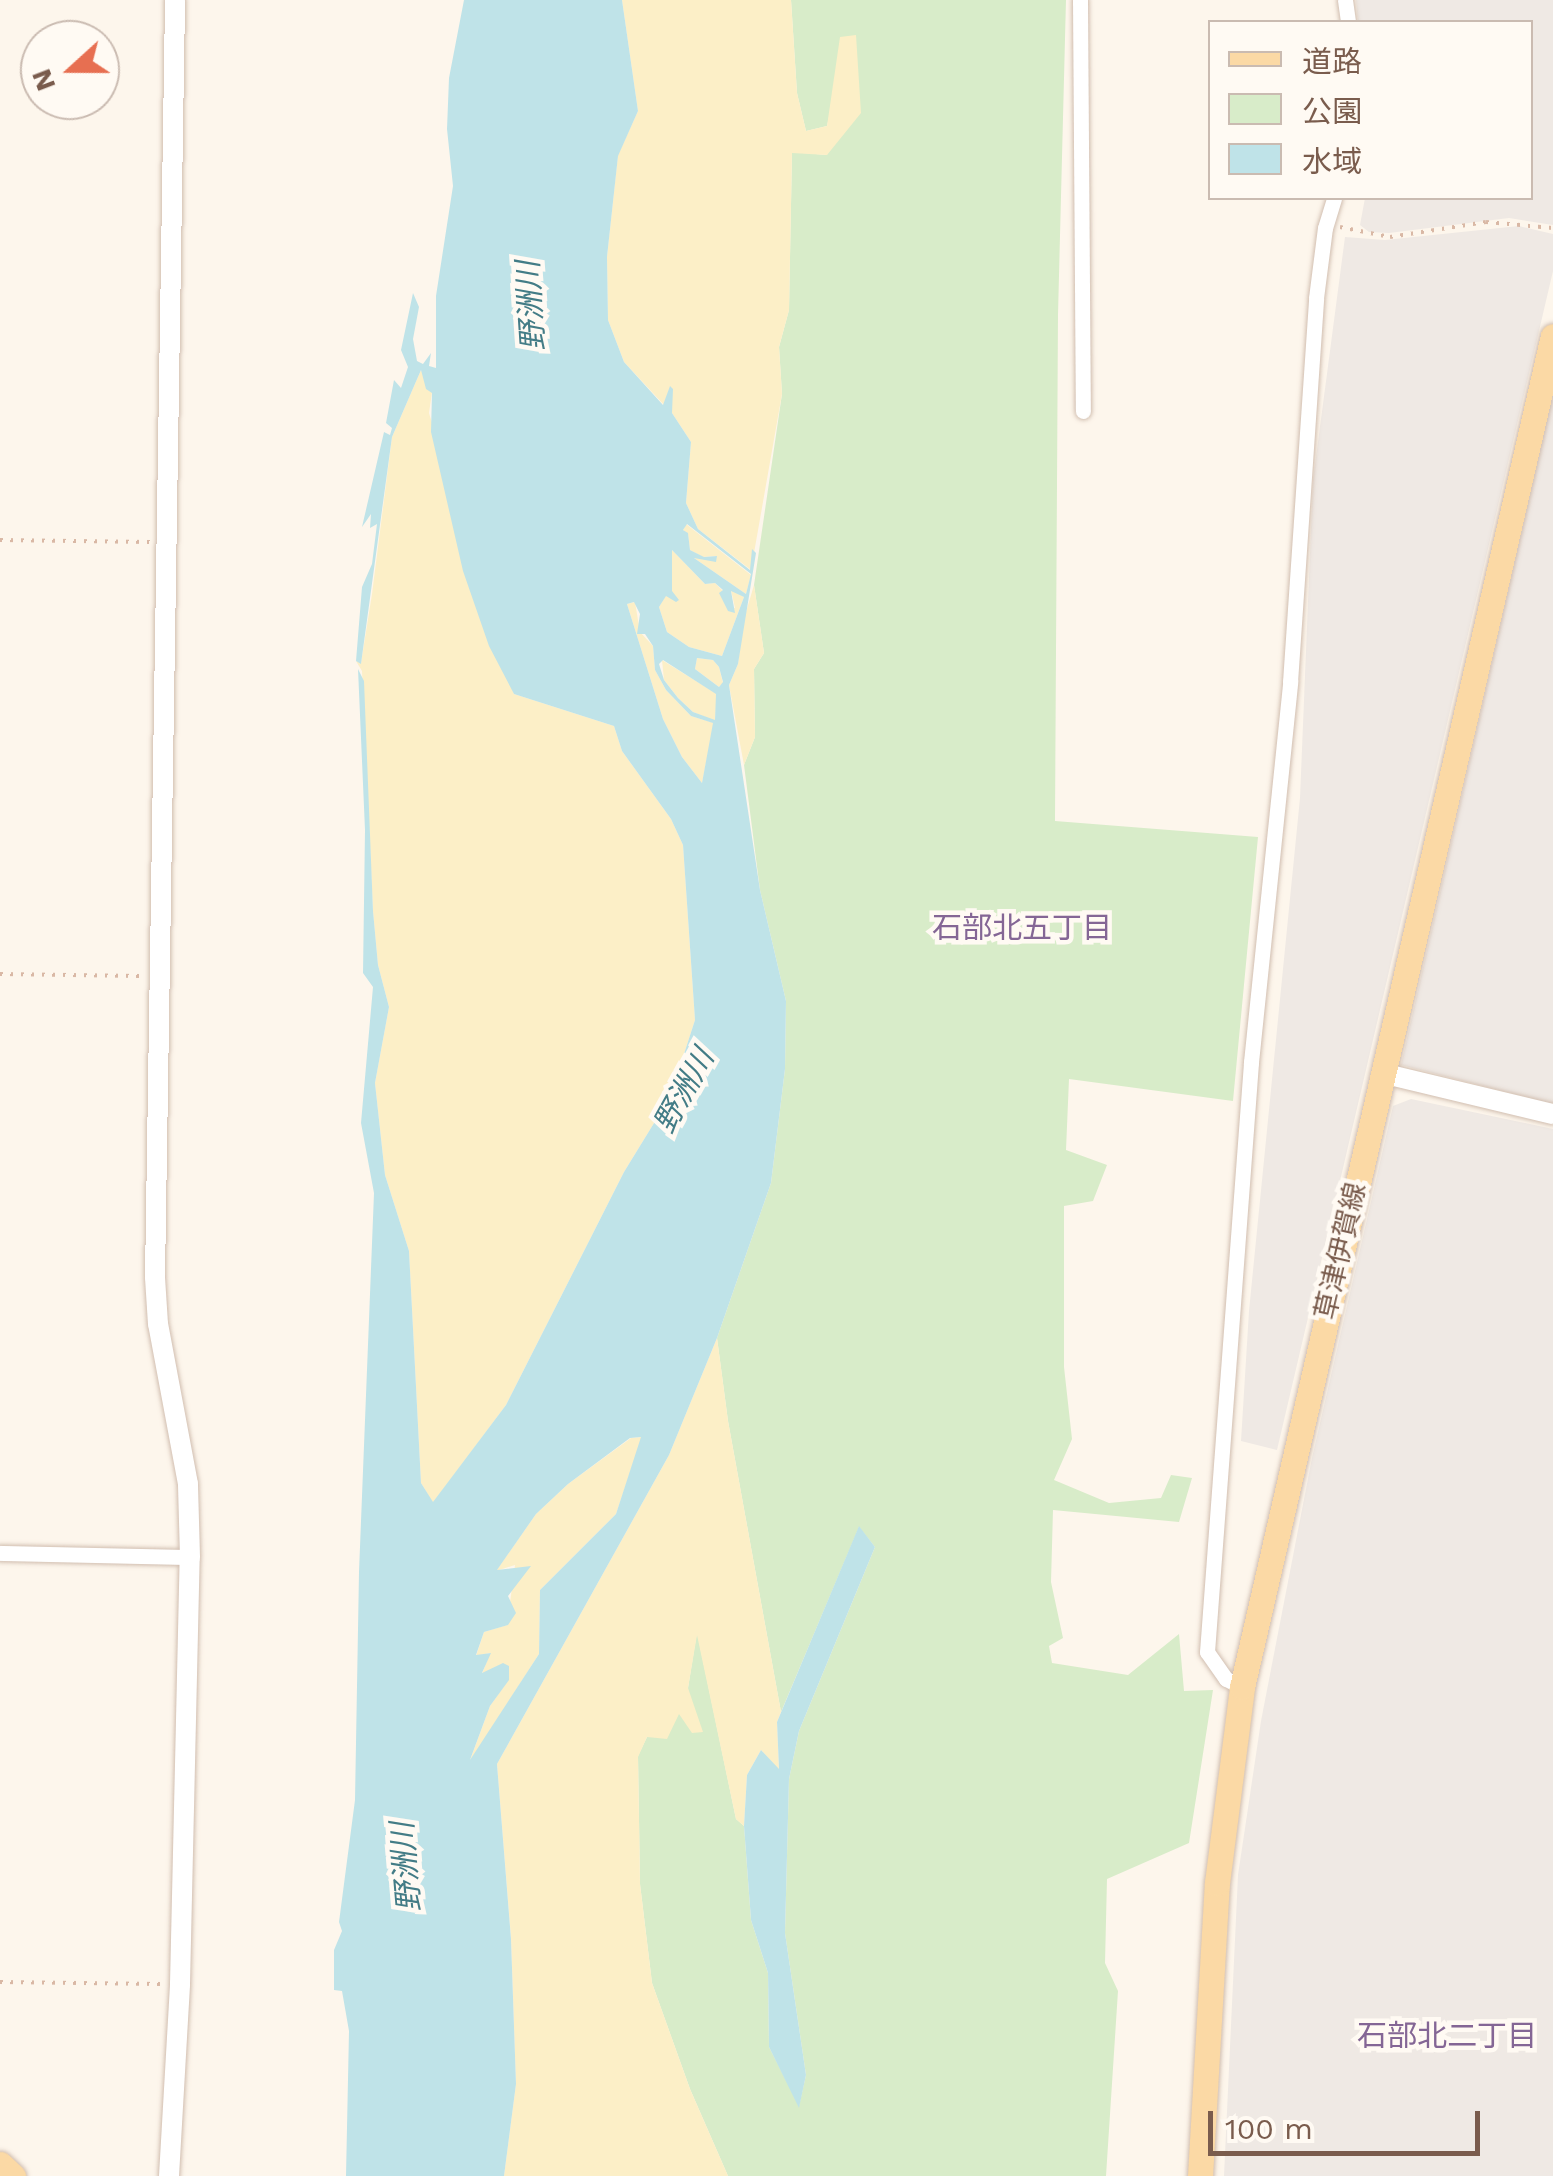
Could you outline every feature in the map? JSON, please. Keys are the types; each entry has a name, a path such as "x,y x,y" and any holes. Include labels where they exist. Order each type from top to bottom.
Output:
{"main road":[{"name":"草津伊賀線","path":"1200,2176 1217,1883 1242,1686 1553,336"},
{"path":"0,2164 13,2176"}],"street":[{"path":"169,2176 180,1984 190,1557 188,1484 158,1324 155,1277 175,0"},
{"path":"1080,0 1084,410"},
{"path":"1242,1686 1226,1679 1207,1652 1251,1062 1287,722 1316,298 1326,222 1333,200"},
{"path":"1382,1073 1553,1114"},
{"path":"0,1553 190,1557"}],"path":[{"path":"1326,222 1390,237 1486,222 1553,228"},
{"path":"0,540 165,542"},
{"path":"0,974 160,976"},
{"path":"0,1982 180,1984"}],"shaded area":[{"path":"1356,0 1553,0 1553,225 1509,218 1389,233 1369,232 1360,225 1365,200 1533,200 1533,20 1358,20"},
{"path":"1519,226 1553,234 1553,271 1277,1450 1241,1441 1249,1311 1300,798 1313,480 1345,237 1385,240"},
{"path":"1553,393 1553,1104 1401,1065"},
{"path":"1411,1099 1553,1129 1553,2176 1224,2176 1238,1875 1261,1721 1312,1458 1393,1106"}],"green space":[{"path":"791,0 1066,0 1058,315 1055,821 1258,837 1233,1101 1069,1079 1066,1150 1107,1165 1093,1201 1064,1206 1064,1367 1072,1439 1054,1480 1109,1503 1161,1498 1171,1475 1192,1478 1179,1522 1053,1510 1051,1582 1063,1638 1049,1646 1052,1663 1128,1675 1179,1634 1184,1691 1213,1690 1189,1843 1107,1879 1105,1963 1118,1991 1106,2176 728,2176 690,2089 652,1983 640,1884 638,1756 647,1737 688,1688 697,1632 736,1819 744,1826 751,1920 768,1973 769,2047 799,2106 806,2075 785,1933 789,1779 799,1731 875,1547 859,1527 781,1712 728,1421 717,1338 771,1183 785,1069 786,1001 760,890 744,765 755,737 754,669 764,653 754,585 782,394 779,347 789,310 792,152 827,155 834,94 827,126 806,131 797,93"}],"sand":[{"path":"622,0 791,0 797,93 806,131 827,126 840,37 856,35 861,113 827,155 792,153 789,310 779,347 782,394 751,570 698,529 686,503 691,442 672,413 670,387 664,405 624,362 608,320 607,257 618,155 638,111"},
{"path":"421,370 432,392 429,413 514,694 614,726 622,751 671,819 683,845 695,1020 670,1097 624,1172 506,1405 433,1503 421,1483 409,1251 385,1175 375,1083 389,1007 378,965 362,671 356,661 361,663 392,437"},
{"path":"686,524 751,575 746,594 694,558 692,554 716,561 716,556 703,557 690,550 688,534 683,530"},
{"path":"672,550 705,584 715,583 723,591 728,607 735,608 731,590 744,597 722,656 689,647 667,632 659,607 666,595 672,598"},
{"path":"754,585 764,653 754,669 755,737 744,765 729,685 738,664 743,622"},
{"path":"635,602 640,632 653,646 655,670 666,690 691,716 714,723 702,783 682,757 663,719 627,604"},
{"path":"697,658 713,660 719,667 723,683 719,687 695,669"},
{"path":"662,660 717,694 715,721 693,712 678,698 664,680"},
{"path":"717,1338 728,1421 781,1712 777,1722 779,1770 761,1750 747,1775 744,1826 736,1819 697,1635 688,1688 703,1732 692,1733 679,1714 667,1739 647,1737 638,1757 640,1884 652,1983 690,2089 728,2176 504,2176 516,2084 511,1938 497,1764 669,1455"},
{"path":"642,1437 616,1514 540,1590 539,1654 469,1763 490,1706 509,1679 509,1667 482,1674 490,1653 476,1656 484,1632 507,1625 515,1565 496,1571 536,1514 568,1484 631,1438"}],"water":[{"name":"野洲川","path":"464,0 622,0 638,111 618,156 607,257 608,320 624,362 663,405 670,386 673,389 672,413 691,442 686,503 698,529 750,570 752,549 756,553 738,664 729,685 760,890 786,1001 785,1069 771,1183 717,1338 669,1455 497,1764 511,1939 516,2084 504,2176 346,2176 349,2031 342,1991 334,1990 334,1950 342,1931 339,1922 355,1800 359,1572 374,1193 361,1123 373,987 363,973 365,830 358,669 364,681 373,911 378,965 389,1007 375,1083 385,1175 409,1251 421,1483 433,1502 506,1405 624,1172 670,1097 695,1020 683,845 671,819 622,751 614,726 514,694 489,646 463,571 431,432 432,393 426,389 421,370 392,437 361,664 356,661 362,587 372,564 377,524 370,528 371,514 362,527 384,432 390,435 392,428 386,423 394,380 401,388 408,367 401,350 413,293 419,307 413,339 417,361 423,364 431,353 429,366 436,368 436,296 453,186 447,129 449,78","holes":["687,524 751,574 746,594 694,558 716,562 717,556 704,557 690,550 688,533 683,530","672,550 705,584 715,583 723,590 719,593 728,611 735,613 731,591 744,597 722,656 689,647 667,632 659,607 666,596 679,600 672,591","634,602 640,614 637,634 645,634 653,646 655,670 666,690 691,716 713,723 702,783 682,757 663,719 627,604","697,658 713,660 719,667 723,682 719,687 695,669","663,660 716,694 715,720 693,712 678,698 664,680 659,664","641,1437 616,1514 540,1590 539,1654 470,1760 490,1706 509,1680 509,1666 503,1663 482,1673 491,1653 476,1655 484,1632 508,1625 516,1613 508,1596 531,1566 497,1570 536,1514 568,1484 630,1438"]},
{"path":"859,1526 875,1547 799,1731 789,1779 785,1933 806,2075 799,2108 769,2047 768,1973 751,1920 744,1826 747,1775 761,1750 779,1769 777,1722"}],"district":[{"name":"石部北五丁目","path":"1022,928"},
{"name":"石部北二丁目","path":"1447,2036"}]}
